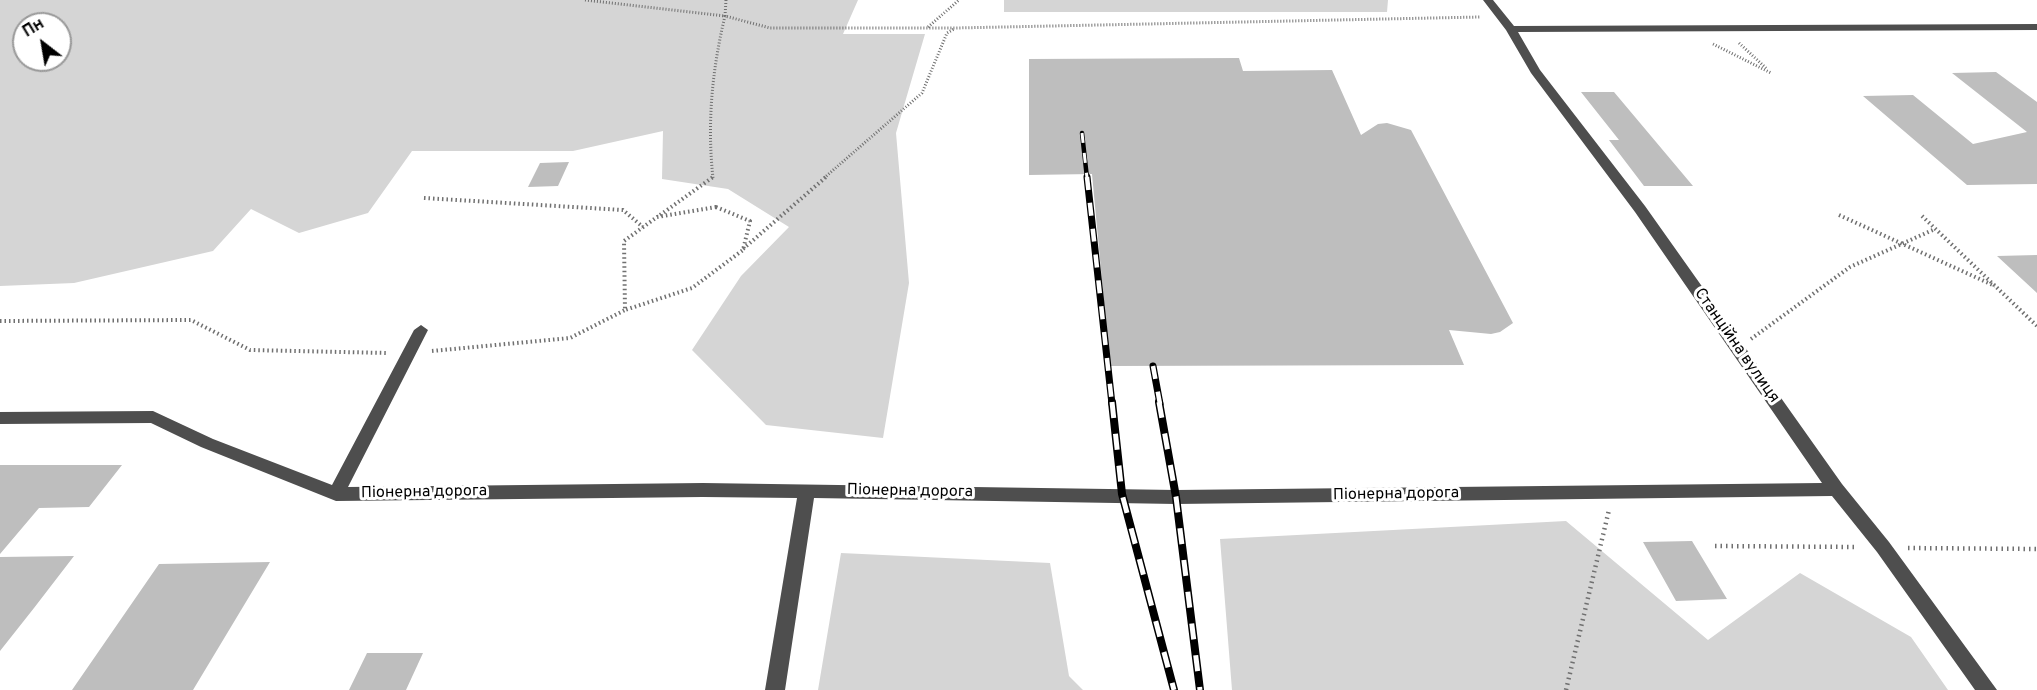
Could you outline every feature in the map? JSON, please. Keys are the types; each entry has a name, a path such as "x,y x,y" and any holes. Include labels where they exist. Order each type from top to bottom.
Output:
{"street":[{"name":"Станційна вулиця","path":"1488,0 1506,23 1535,71 1640,209 1836,489 1883,548 1987,690"},
{"path":"1506,23 1681,28 2037,27"},
{"path":"336,494 421,330"},
{"name":"Піонерна дорога","path":"0,418 153,417 207,443 336,494 807,491 1176,497 1836,489"},
{"path":"776,690 807,491"}],"path":[{"path":"585,0 725,16 770,28 1506,23"},
{"path":"625,310 624,241 713,179 708,145 713,61 725,16 726,0"},
{"path":"927,28 959,0"},
{"path":"1681,28 1772,73 1722,27"},
{"path":"0,321 191,320 250,350 409,353 570,338 625,310 692,288 743,250 922,93 947,33 956,28"},
{"path":"424,198 623,210 643,226"},
{"path":"657,217 716,207 750,220 743,250"},
{"path":"1839,215 1898,244 1995,286"},
{"path":"1922,216 2037,326"},
{"path":"1738,348 1851,267 1935,229"},
{"path":"1566,690 1613,492"}],"shaded area":[{"path":"0,0 858,0 843,34 925,34 896,133 909,283 883,438 766,425 692,350 741,276 789,227 728,189 662,179 663,131 573,151 412,151 368,213 299,233 251,209 213,251 74,283 0,286"},
{"path":"1004,0 1388,0 1387,12 1004,12"},
{"path":"1566,521 1708,640 1800,573 1911,637 1948,690 1232,690 1220,539"},
{"path":"841,553 1050,563 1069,676 1083,690 818,690"}],"building":[{"path":"1239,58 1243,71 1332,70 1361,135 1378,124 1387,123 1411,130 1513,323 1500,332 1491,334 1449,330 1464,365 1110,366 1092,174 1029,175 1029,59"},
{"path":"1996,72 2037,102 2037,184 1967,185 1863,96 1913,95 1973,144 2027,132 1952,73"},
{"path":"1581,92 1614,92 1693,186 1644,186 1609,140 1619,140"},
{"path":"569,162 558,186 528,187 540,163"},
{"path":"2037,255 2037,293 1997,256"},
{"path":"0,465 122,465 89,507 39,508 0,554"},
{"path":"1692,541 1727,599 1676,601 1643,542"},
{"path":"74,556 34,608 0,651 0,557"},
{"path":"270,562 193,690 72,690 159,564"},
{"path":"367,653 423,653 406,690 349,690"}],"railway":[{"path":"1082,133 1087,178"},
{"path":"1087,177 1112,404"},
{"path":"1153,366 1160,404"},
{"path":"1112,402 1122,494 1174,690"},
{"path":"1159,402 1176,497 1200,690"}]}
